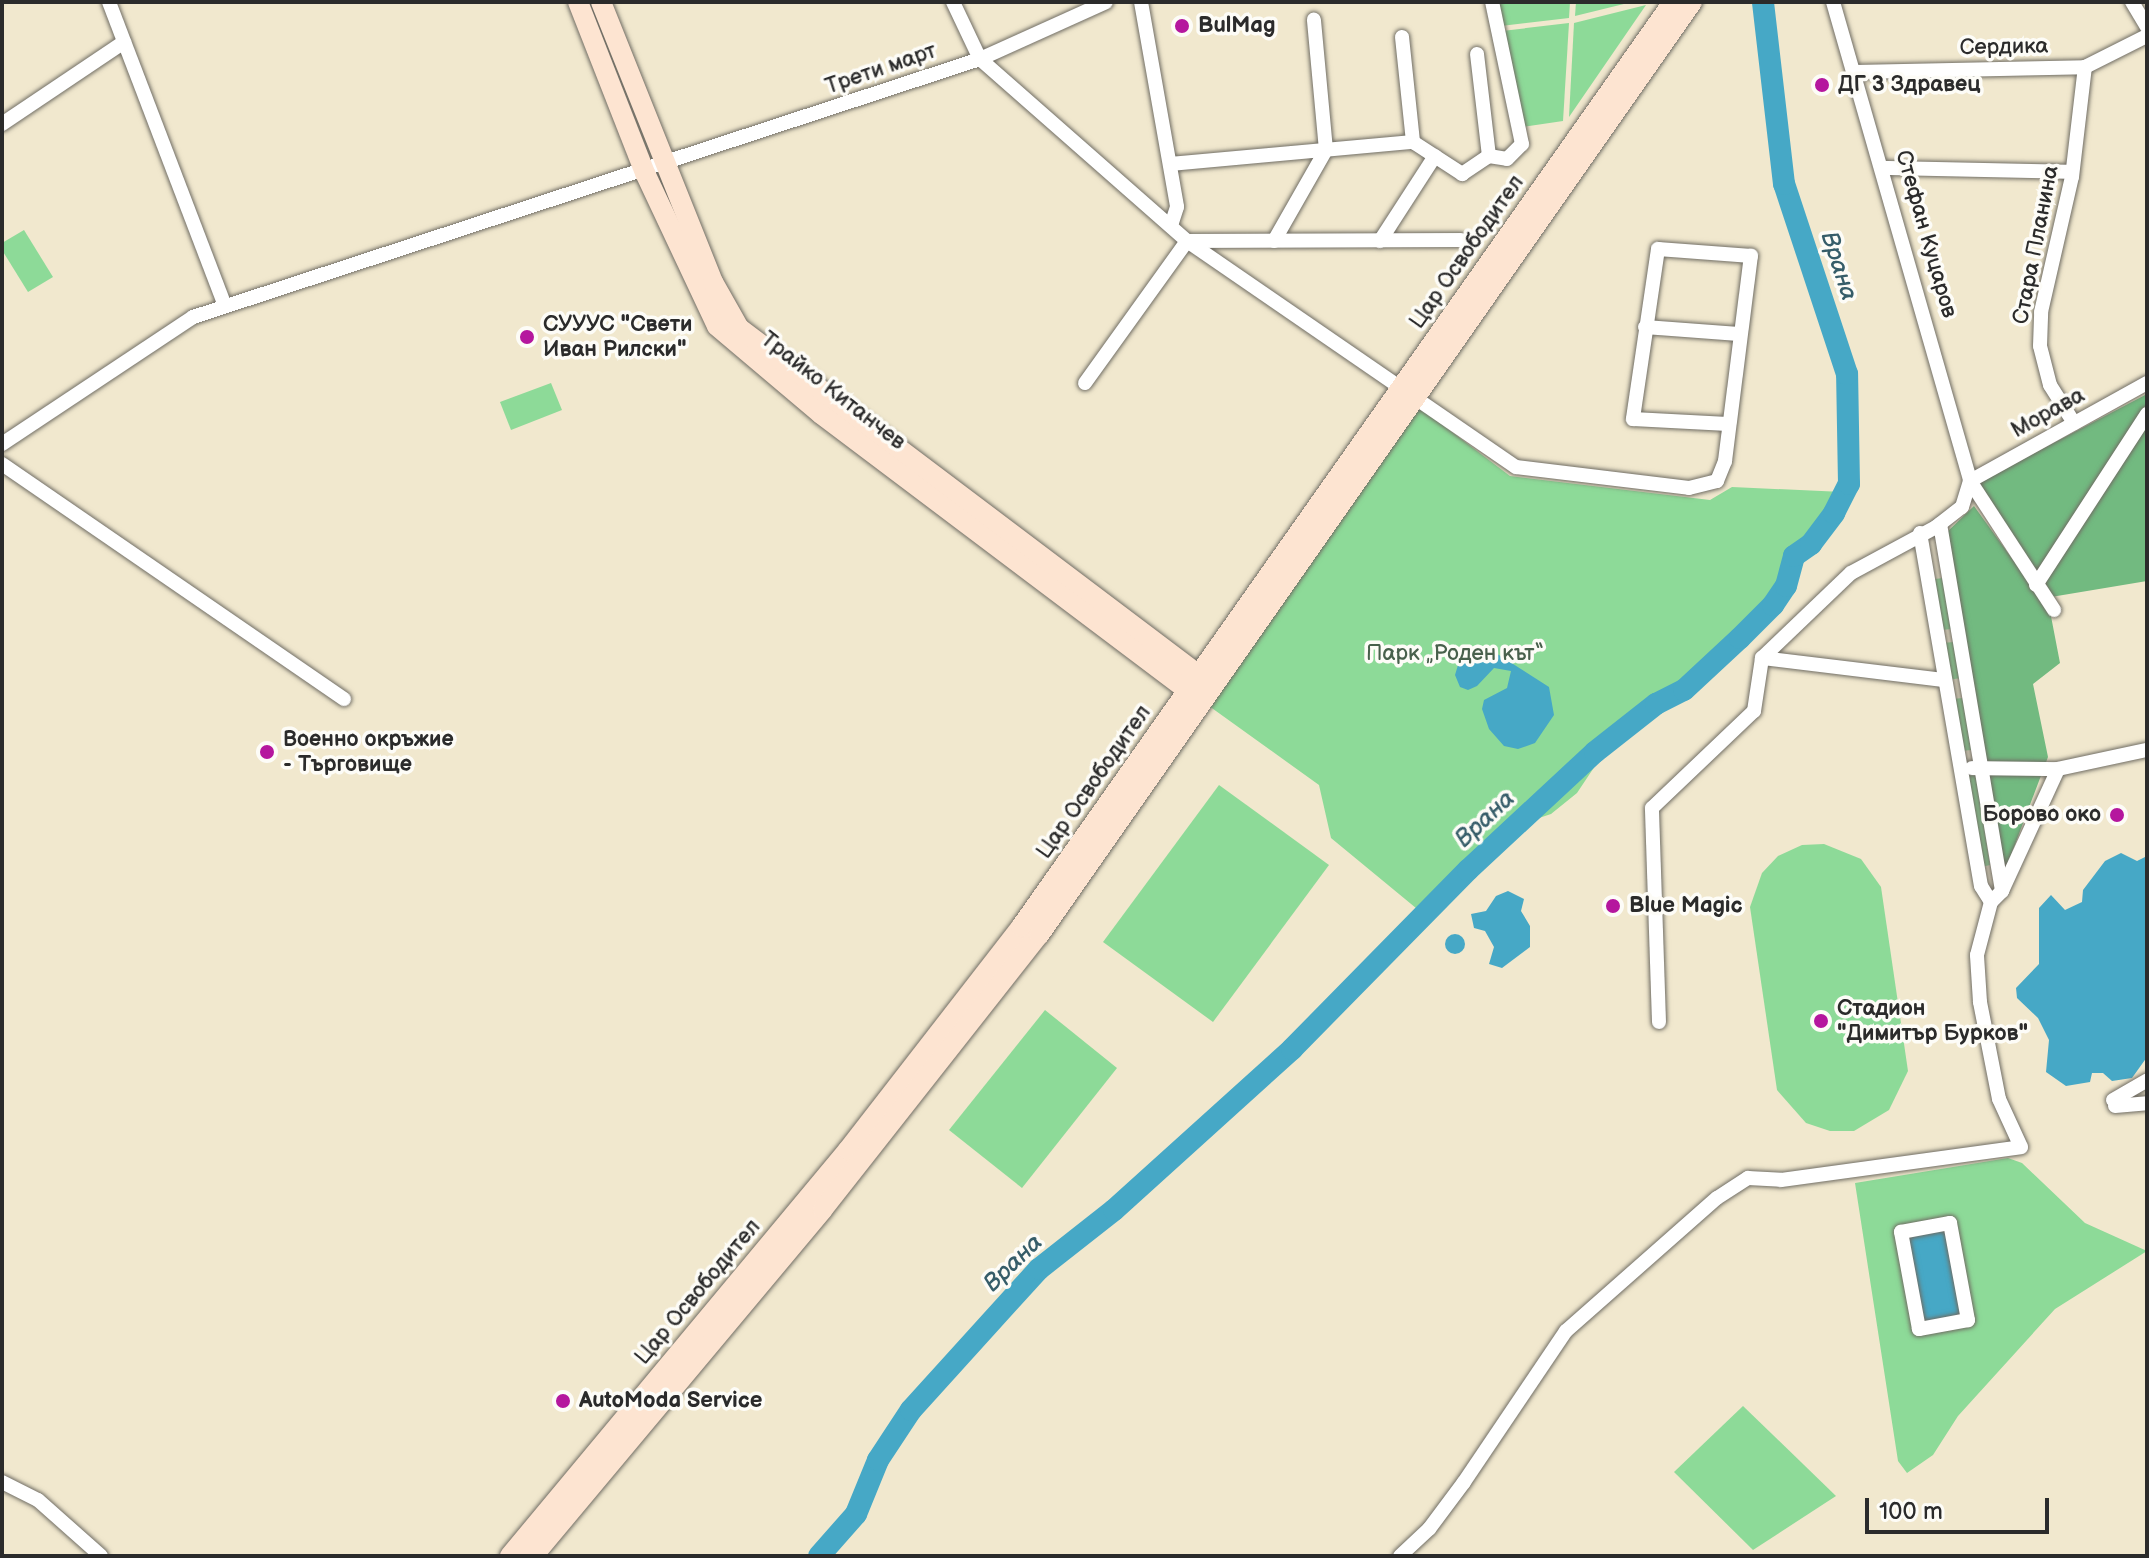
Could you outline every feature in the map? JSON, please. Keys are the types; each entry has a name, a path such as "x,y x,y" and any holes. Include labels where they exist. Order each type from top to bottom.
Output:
{"street":[{"path":"109,2 225,306"},
{"name":"Трайко Китанчев","path":"578,2 645,173 717,326 741,350 1202,689"},
{"name":"Трайко Китанчев","path":"601,2 720,301 752,341 1202,689"},
{"path":"953,2 980,59 1187,241 1516,467 1689,488 1717,481 1724,473 1751,256 1658,249 1645,327 1633,419 1728,424"},
{"name":"Трети март","path":"2,444 171,329 225,306 645,173 980,59 1106,2"},
{"path":"1141,2 1177,207 1171,226"},
{"path":"1170,164 1413,142 1462,174 1489,156 1507,159 1522,144 1492,2"},
{"name":"Цар Освободител","path":"510,1556 848,1150 1202,689 1673,2"},
{"name":"Цар Освободител","path":"1406,394 1692,2"},
{"name":"Стефан Куцаров","path":"1833,2 1884,168 1970,481 2054,610"},
{"path":"2132,2 2146,23"},
{"path":"1274,241 1326,150 1314,20"},
{"name":"Сердика","path":"1855,72 2085,67 2147,36"},
{"path":"1402,37 1413,142"},
{"path":"2,124 124,42"},
{"path":"1477,54 1489,156"},
{"name":"Стара Планина","path":"2074,423 2050,385 2040,346 2041,312 2072,172 2085,67"},
{"path":"1380,241 1435,156"},
{"path":"1884,168 2072,172"},
{"path":"1187,241 1461,240"},
{"path":"1085,383 1187,241"},
{"path":"1645,327 1739,334"},
{"name":"Морава","path":"1970,481 2147,383"},
{"path":"2036,585 2147,414"},
{"path":"2,464 344,699"},
{"path":"1659,1022 1652,808 1754,711 1762,658 1851,573 1940,524 1962,507 1970,481"},
{"path":"1940,524 2000,886"},
{"path":"1920,533 1981,886 1991,902"},
{"path":"1925,561 1945,555"},
{"path":"1938,639 1958,636"},
{"path":"1762,658 1966,687"},
{"name":"Цар Освободител","path":"533,1556 823,1209 971,1022 1119,826 1202,689"},
{"path":"1959,770 1979,767 2058,769 2147,750"},
{"path":"1400,1556 1429,1529 1464,1482 1566,1331 1717,1198 1748,1178 1781,1180 2021,1147 1999,1099 1980,1002 1977,955 1991,902 2058,769"},
{"path":"1981,886 2000,886"},
{"path":"2147,1080 2114,1103 2147,1103"},
{"path":"1950,1223 1968,1320 1919,1329 1901,1232 1950,1223"},
{"path":"2,1482 50,1509 101,1556"}],"green space":[{"path":"1497,2 1570,2 1569,18 1501,26"},
{"path":"1576,2 1632,2 1575,16"},
{"path":"1646,5 1569,117 1574,23"},
{"path":"1569,23 1563,121 1523,127 1502,31"},
{"path":"24,230 53,277 28,292 2,250 2,243"},
{"path":"551,383 562,410 511,430 500,402"},
{"path":"2147,394 2147,403 2037,574 1979,482"},
{"name":"Парк „Роден кът“","path":"1415,404 1510,476 1710,500 1732,487 1843,492 1765,609 1732,647 1680,687 1629,715 1577,793 1551,814 1524,823 1422,913 1331,838 1319,785 1209,706"},
{"path":"2147,420 2147,581 2051,597 2043,583"},
{"path":"1974,506 2050,611 2060,663 2033,684 2048,757 2008,863 2001,866 1945,534"},
{"path":"1943,578 1952,629 1941,630 1935,579"},
{"path":"1954,642 1961,678 1948,680 1942,643"},
{"path":"1963,698 1971,750 1961,751 1952,699"},
{"path":"1976,773 1990,865 1981,867 1965,774"},
{"path":"1219,785 1329,865 1213,1022 1103,942"},
{"path":"1824,844 1861,859 1881,887 1908,1071 1889,1110 1854,1131 1830,1131 1806,1123 1777,1090 1750,907 1762,873 1778,856 1802,845"},
{"path":"1045,1010 1117,1068 1022,1188 949,1130"},
{"path":"2008,1158 2022,1163 2085,1223 2147,1251 2055,1309 1958,1416 1933,1455 1907,1473 1898,1461 1855,1183"},
{"path":"1743,1406 1836,1496 1753,1550 1674,1472"}],"water":[{"path":"1474,646 1488,648 1549,687 1554,715 1535,743 1518,749 1504,746 1489,729 1482,709 1484,700 1507,688 1511,671 1494,668 1477,686 1468,690 1460,687 1455,675 1461,655"},
{"path":"2121,853 2137,861 2147,856 2147,1057 2132,1078 2112,1081 2103,1073 2092,1073 2090,1082 2066,1086 2046,1072 2049,1040 2038,1018 2017,998 2016,988 2039,964 2039,908 2051,895 2065,910 2082,902 2083,890 2105,861"},
{"path":"1508,891 1524,899 1521,911 1530,926 1530,947 1502,968 1489,964 1494,947 1485,931 1474,928 1471,914 1486,911 1496,896"},
{"path":"1455,934 1462,937 1465,944 1462,951 1455,954 1448,951 1445,944 1448,937"},
{"path":"1948,1226 1965,1318 1921,1326 1904,1234"}],"waterway":[{"name":"Врана","path":"819,1556 856,1514 878,1460 911,1410 1039,1269 1114,1210 1292,1049 1468,870 1595,752 1656,704 1684,690 1740,638 1773,605 1786,586 1794,556 1811,544 1834,513 1849,484 1847,374 1784,184 1763,2"}],"place":[{"name":"BulMag","path":"1182,26"},
{"name":"ДГ 3 Здравец","path":"1822,85"},
{"name":"СУУУС \"Свети Иван Рилски\"","path":"527,337"},
{"name":"Военно окръжие - Търговище","path":"267,752"},
{"name":"Борово око","path":"2117,815"},
{"name":"Blue Magic","path":"1613,906"},
{"name":"Стадион \"Димитър Бурков\"","path":"1821,1021"},
{"name":"AutoModa Service","path":"563,1401"}]}
